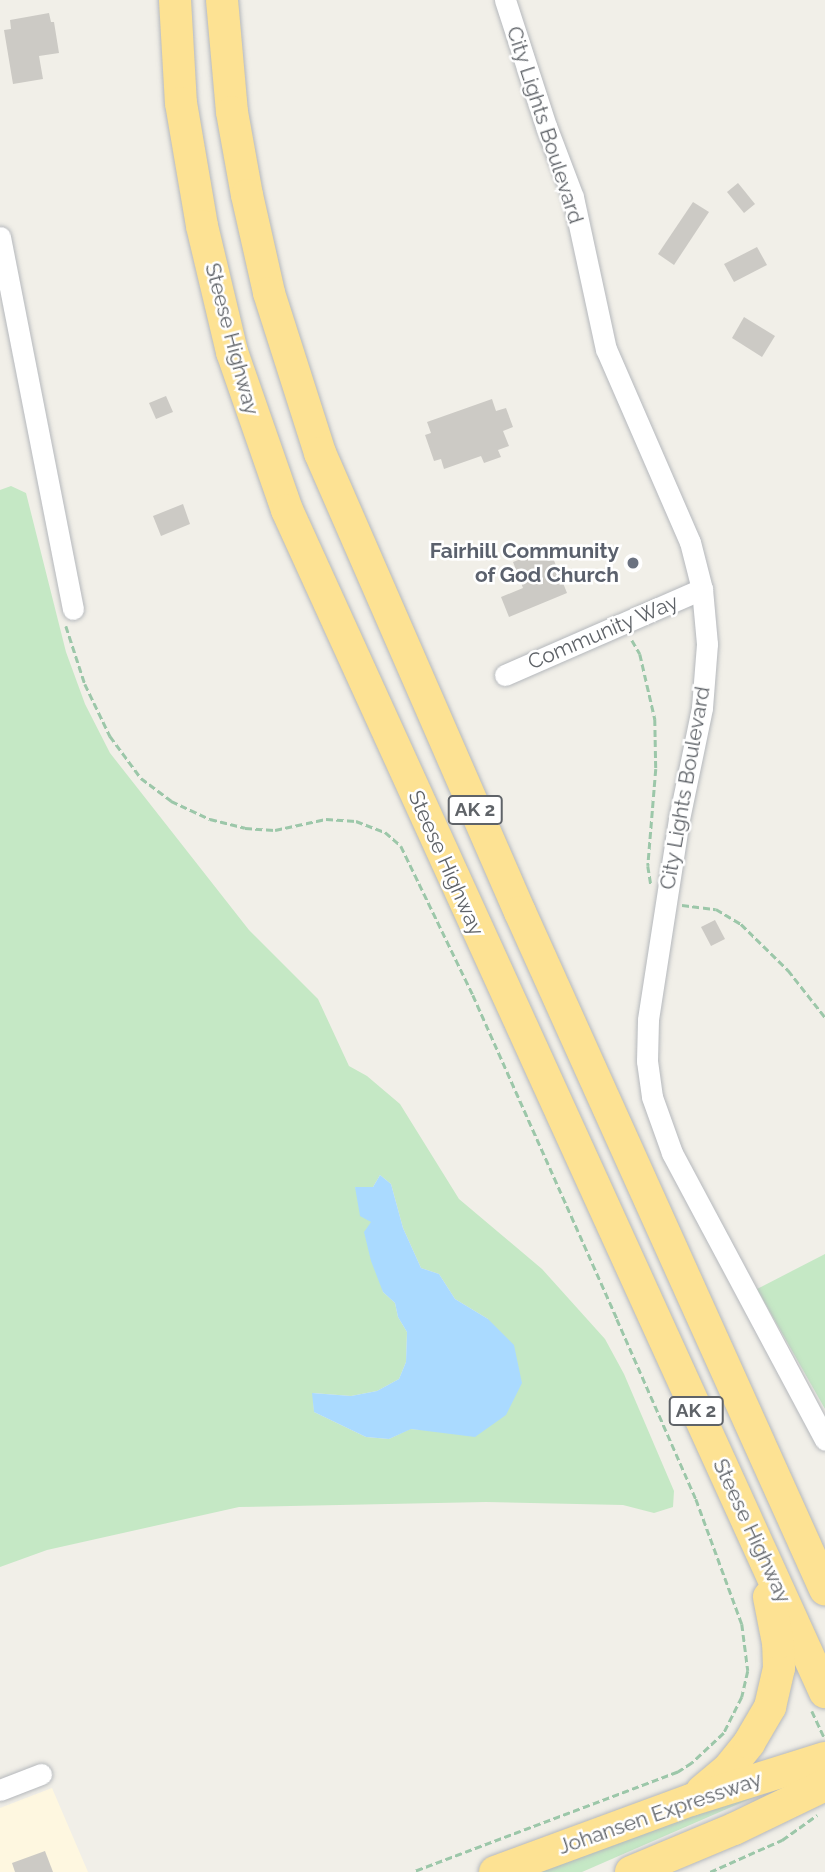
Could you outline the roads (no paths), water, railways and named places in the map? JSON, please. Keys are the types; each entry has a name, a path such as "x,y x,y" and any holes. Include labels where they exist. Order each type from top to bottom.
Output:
{"highway":[{"name":"Steese Highway","path":"175,0 181,103 202,226 232,352 288,510 441,852 825,1692"},
{"name":"Steese Highway","path":"222,0 232,112 268,293 320,453 554,988 825,1589"},
{"path":"691,1800 729,1768 750,1743 770,1707 779,1668 778,1643 758,1544"},
{"name":"Johansen Expressway","path":"495,1872 691,1800 825,1758"},
{"name":"Johansen Expressway","path":"631,1872 734,1829 824,1798"}],"street":[{"name":"City Lights Boulevard","path":"505,0 545,126 573,197 606,349 680,518 702,589 707,644 702,708 679,819 648,1020 650,1085 658,1122 825,1440"},
{"path":"0,237 69,616"},
{"name":"Community Way","path":"505,675 702,589"},
{"path":"0,1790 41,1773"}],"water":[{"path":"380,1175 391,1184 403,1228 421,1268 439,1274 455,1299 488,1319 514,1345 522,1383 506,1415 475,1437 411,1429 389,1439 366,1437 314,1412 312,1393 351,1396 377,1391 399,1379 406,1362 407,1332 398,1317 395,1303 383,1292 371,1261 364,1232 371,1222 360,1216 355,1187 373,1187"}],"place":[{"name":"Fairhill Community of God Church","path":"633,563"}]}
